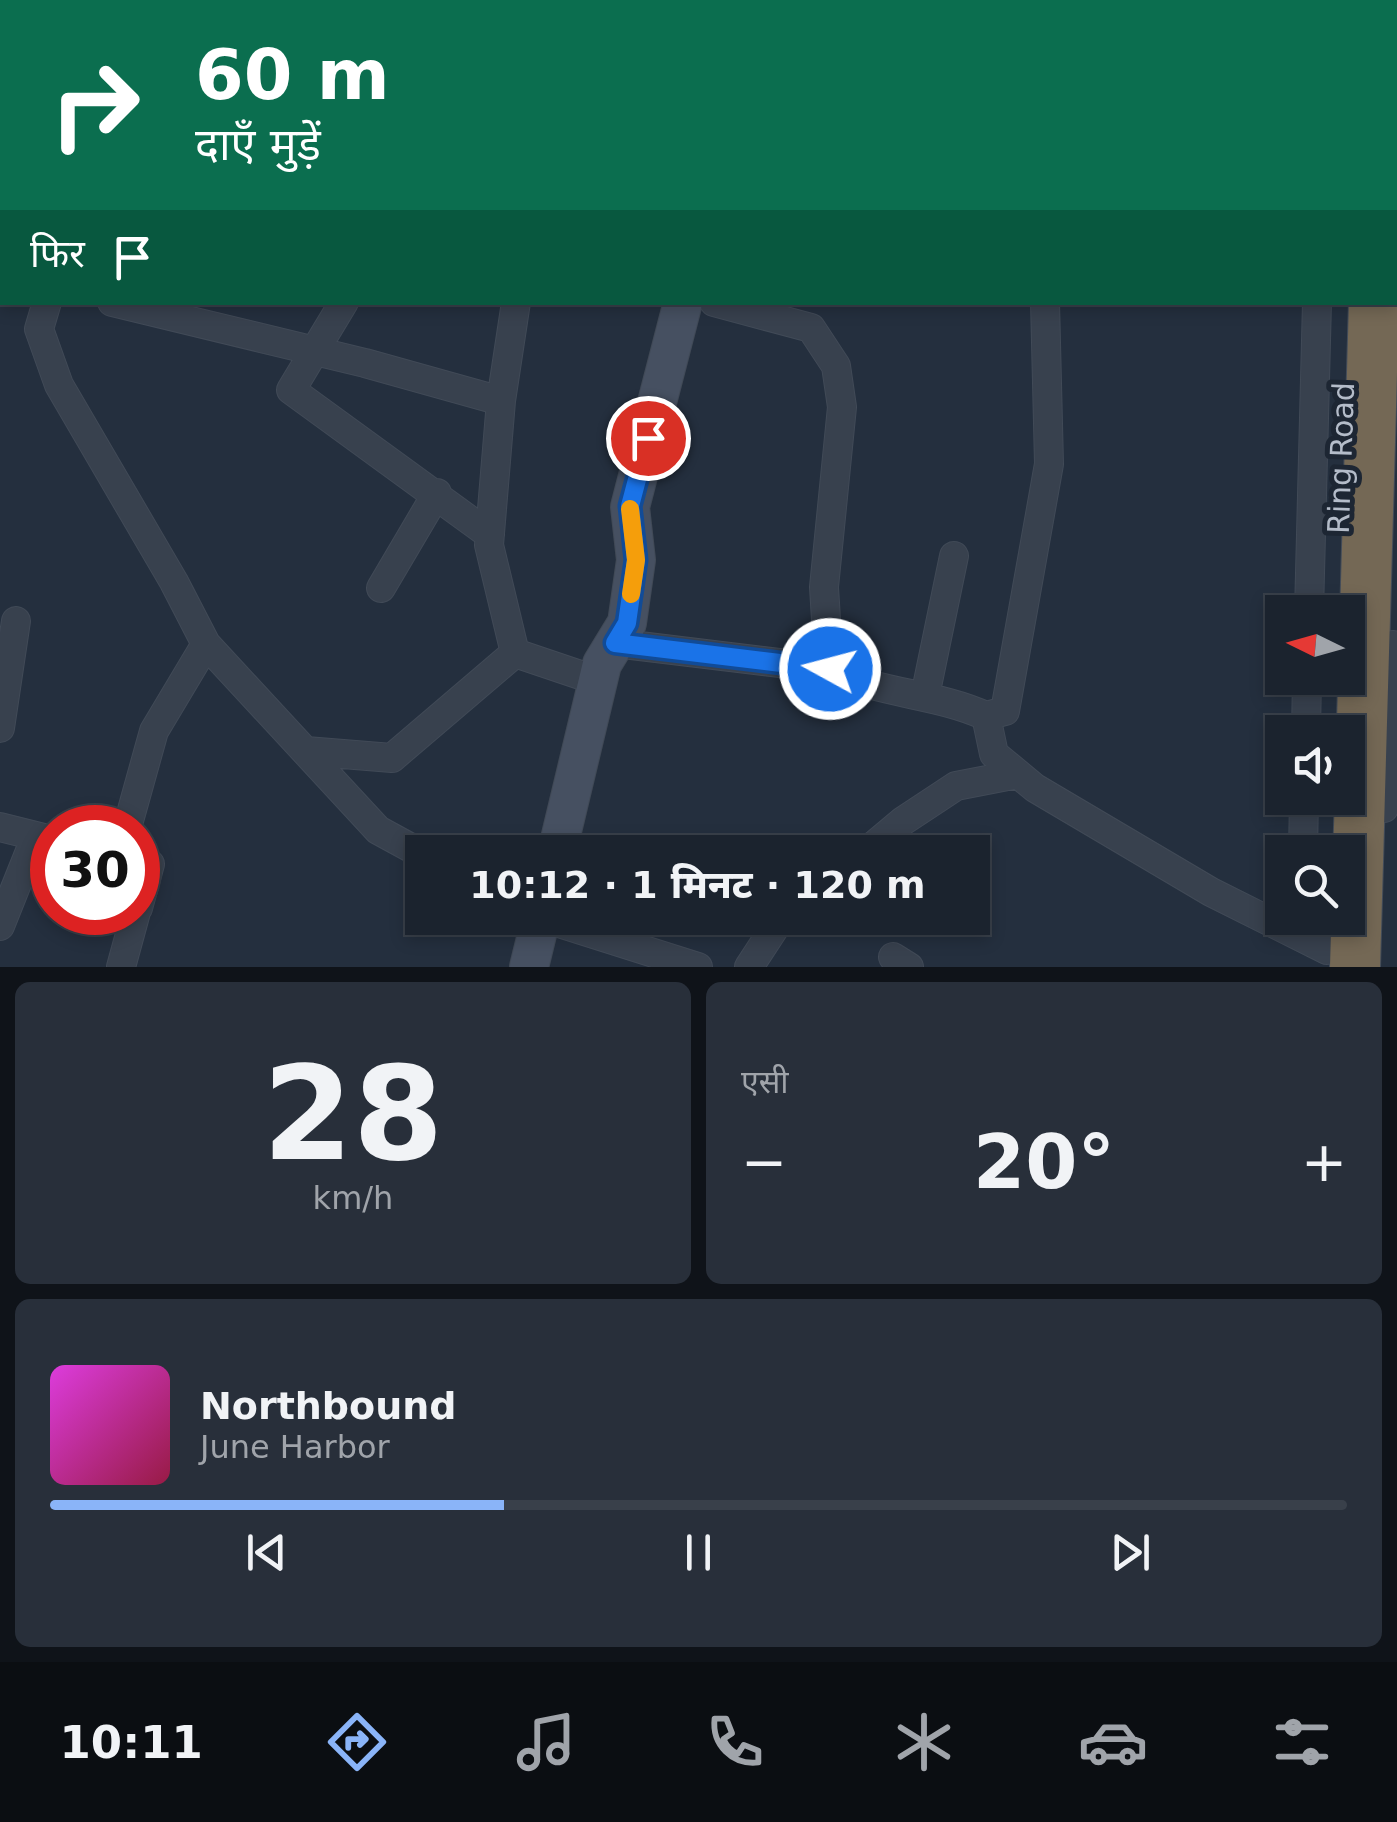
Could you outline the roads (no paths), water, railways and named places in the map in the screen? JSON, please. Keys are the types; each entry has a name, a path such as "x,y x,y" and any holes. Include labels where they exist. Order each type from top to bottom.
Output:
{"highway":[{"name":"Ring Road","path":"1346,305 1372,634"},
{"path":"1320,946 1370,690 1374,305"},
{"path":"1349,715 1370,690"}],"street":[{"path":"47,305 39,329 59,385 206,644 378,830 405,845"},
{"path":"124,305 501,402"},
{"path":"342,305 291,390 490,535"},
{"path":"515,653 490,535 501,402 516,305"},
{"path":"561,835 598,681 627,623 636,560 630,506 682,305"},
{"path":"725,305 812,328 836,366 842,407 824,587 830,669"},
{"path":"615,643 830,669 847,678 926,696 986,716 1005,710 1049,464 1046,305"},
{"path":"1309,595 1317,305"},
{"path":"381,588 437,494"},
{"path":"926,696 954,556"},
{"path":"0,728 16,620"},
{"path":"133,805 154,731 206,644"},
{"path":"306,751 392,758 515,653"},
{"path":"515,653 598,681"},
{"path":"1370,690 1376,967"},
{"path":"986,716 994,754 1018,774 1211,892 1320,946"},
{"path":"886,835 956,786 1018,774"},
{"path":"0,827 30,834"},
{"path":"0,926 30,866"},
{"path":"121,967 130,935"},
{"path":"529,967 537,935"},
{"path":"596,935 698,967"},
{"path":"749,967 769,935"}]}
